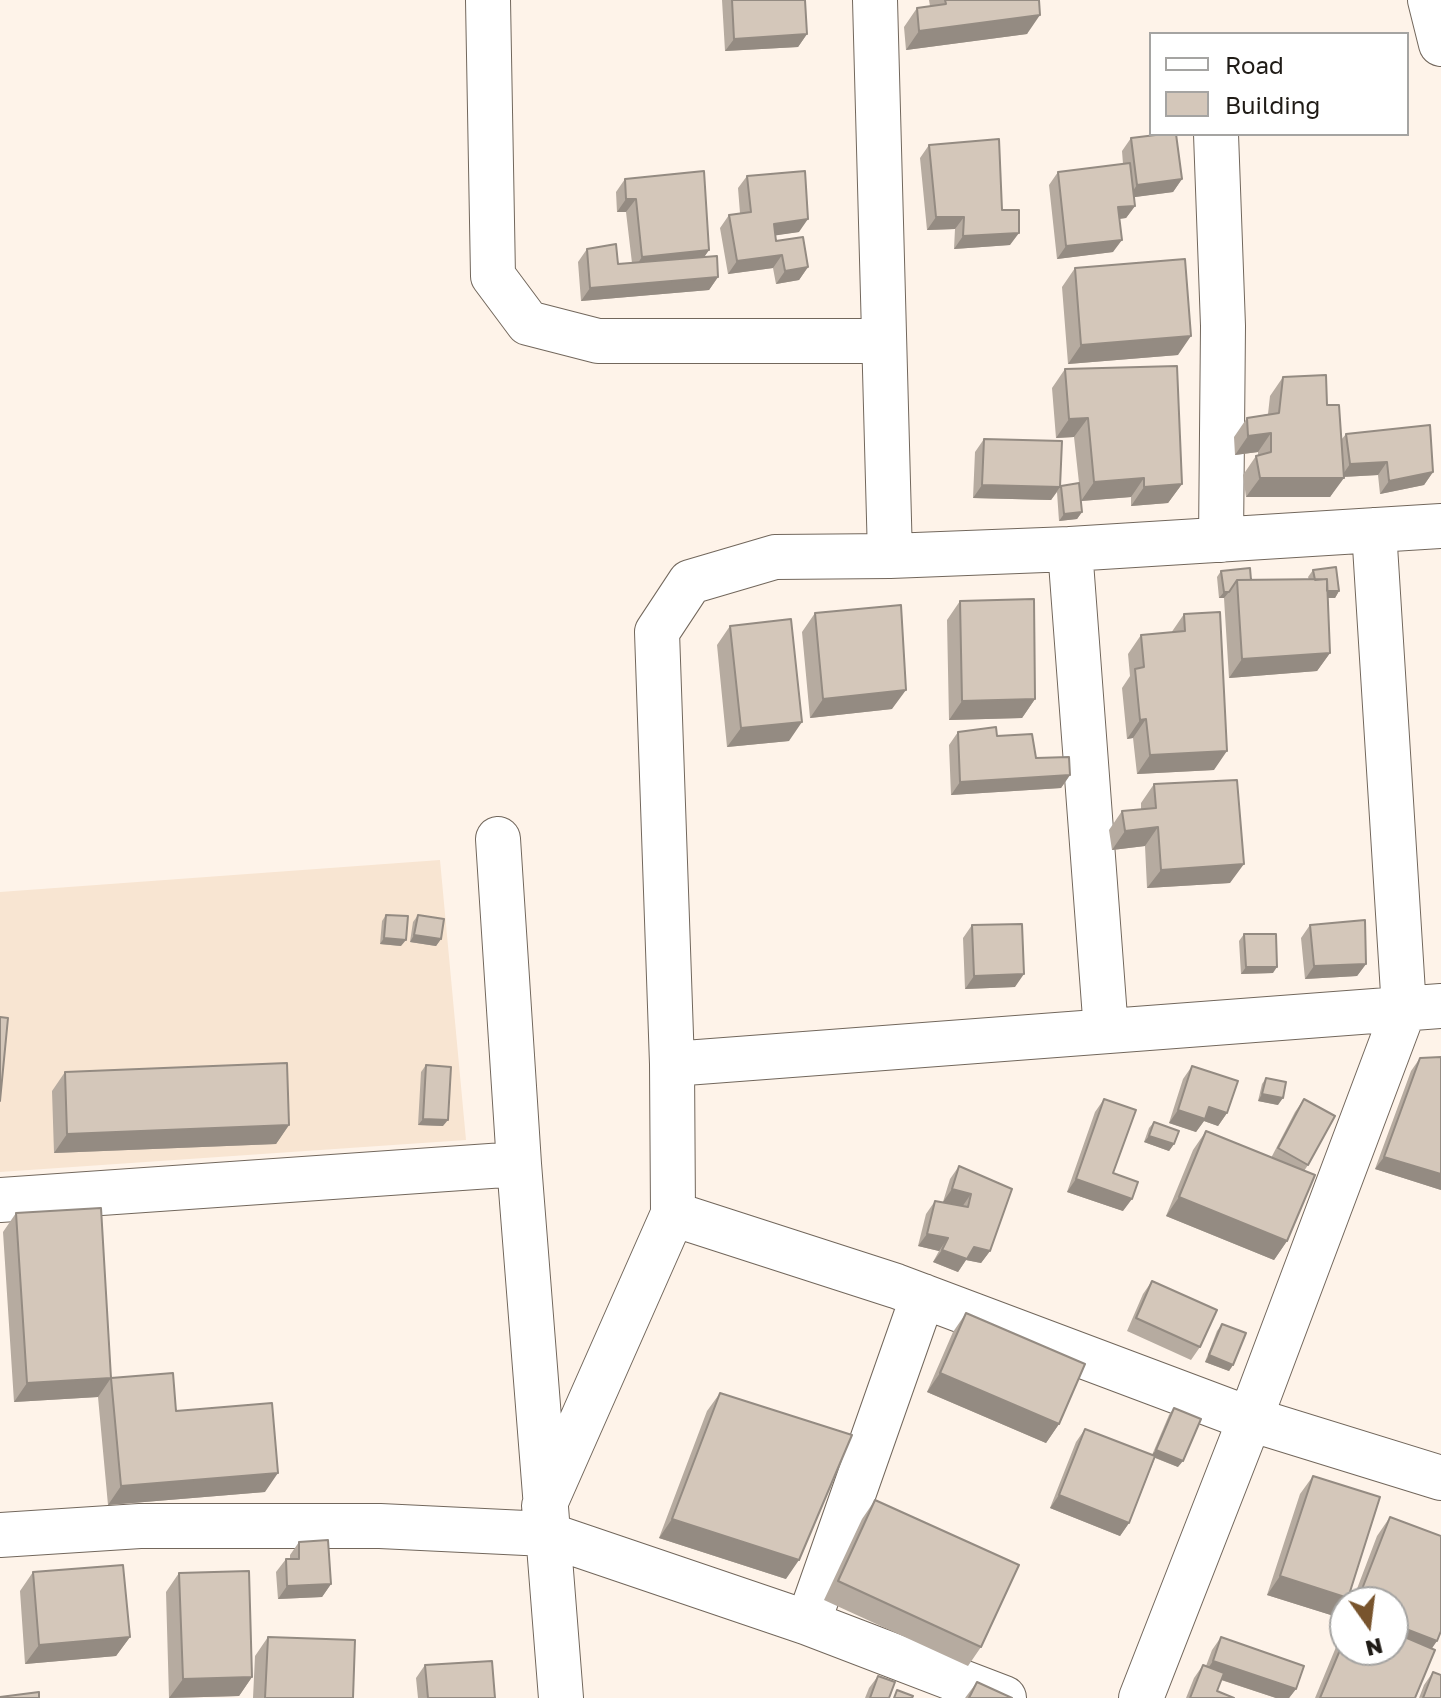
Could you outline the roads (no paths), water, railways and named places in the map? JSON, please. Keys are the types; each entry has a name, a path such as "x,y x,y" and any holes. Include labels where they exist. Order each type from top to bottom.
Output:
{"street":[{"path":"488,0 493,276 528,323 598,341 884,341"},
{"path":"875,0 890,556"},
{"path":"1430,0 1441,44"},
{"path":"1216,136 1223,326 1221,540"},
{"path":"545,1520 673,1214 672,1064 657,632 690,582 775,557 1070,549 1441,526"},
{"path":"1141,1698 1250,1419 1422,1007 1374,530"},
{"path":"1070,549 1106,1031"},
{"path":"498,839 545,1520 561,1698"},
{"path":"672,1064 1422,1007"},
{"path":"0,1200 519,1164"},
{"path":"673,1214 923,1296 1250,1419 1441,1478"},
{"path":"808,1623 923,1296"},
{"path":"0,1535 140,1526 380,1526 545,1520 1004,1698"}]}
